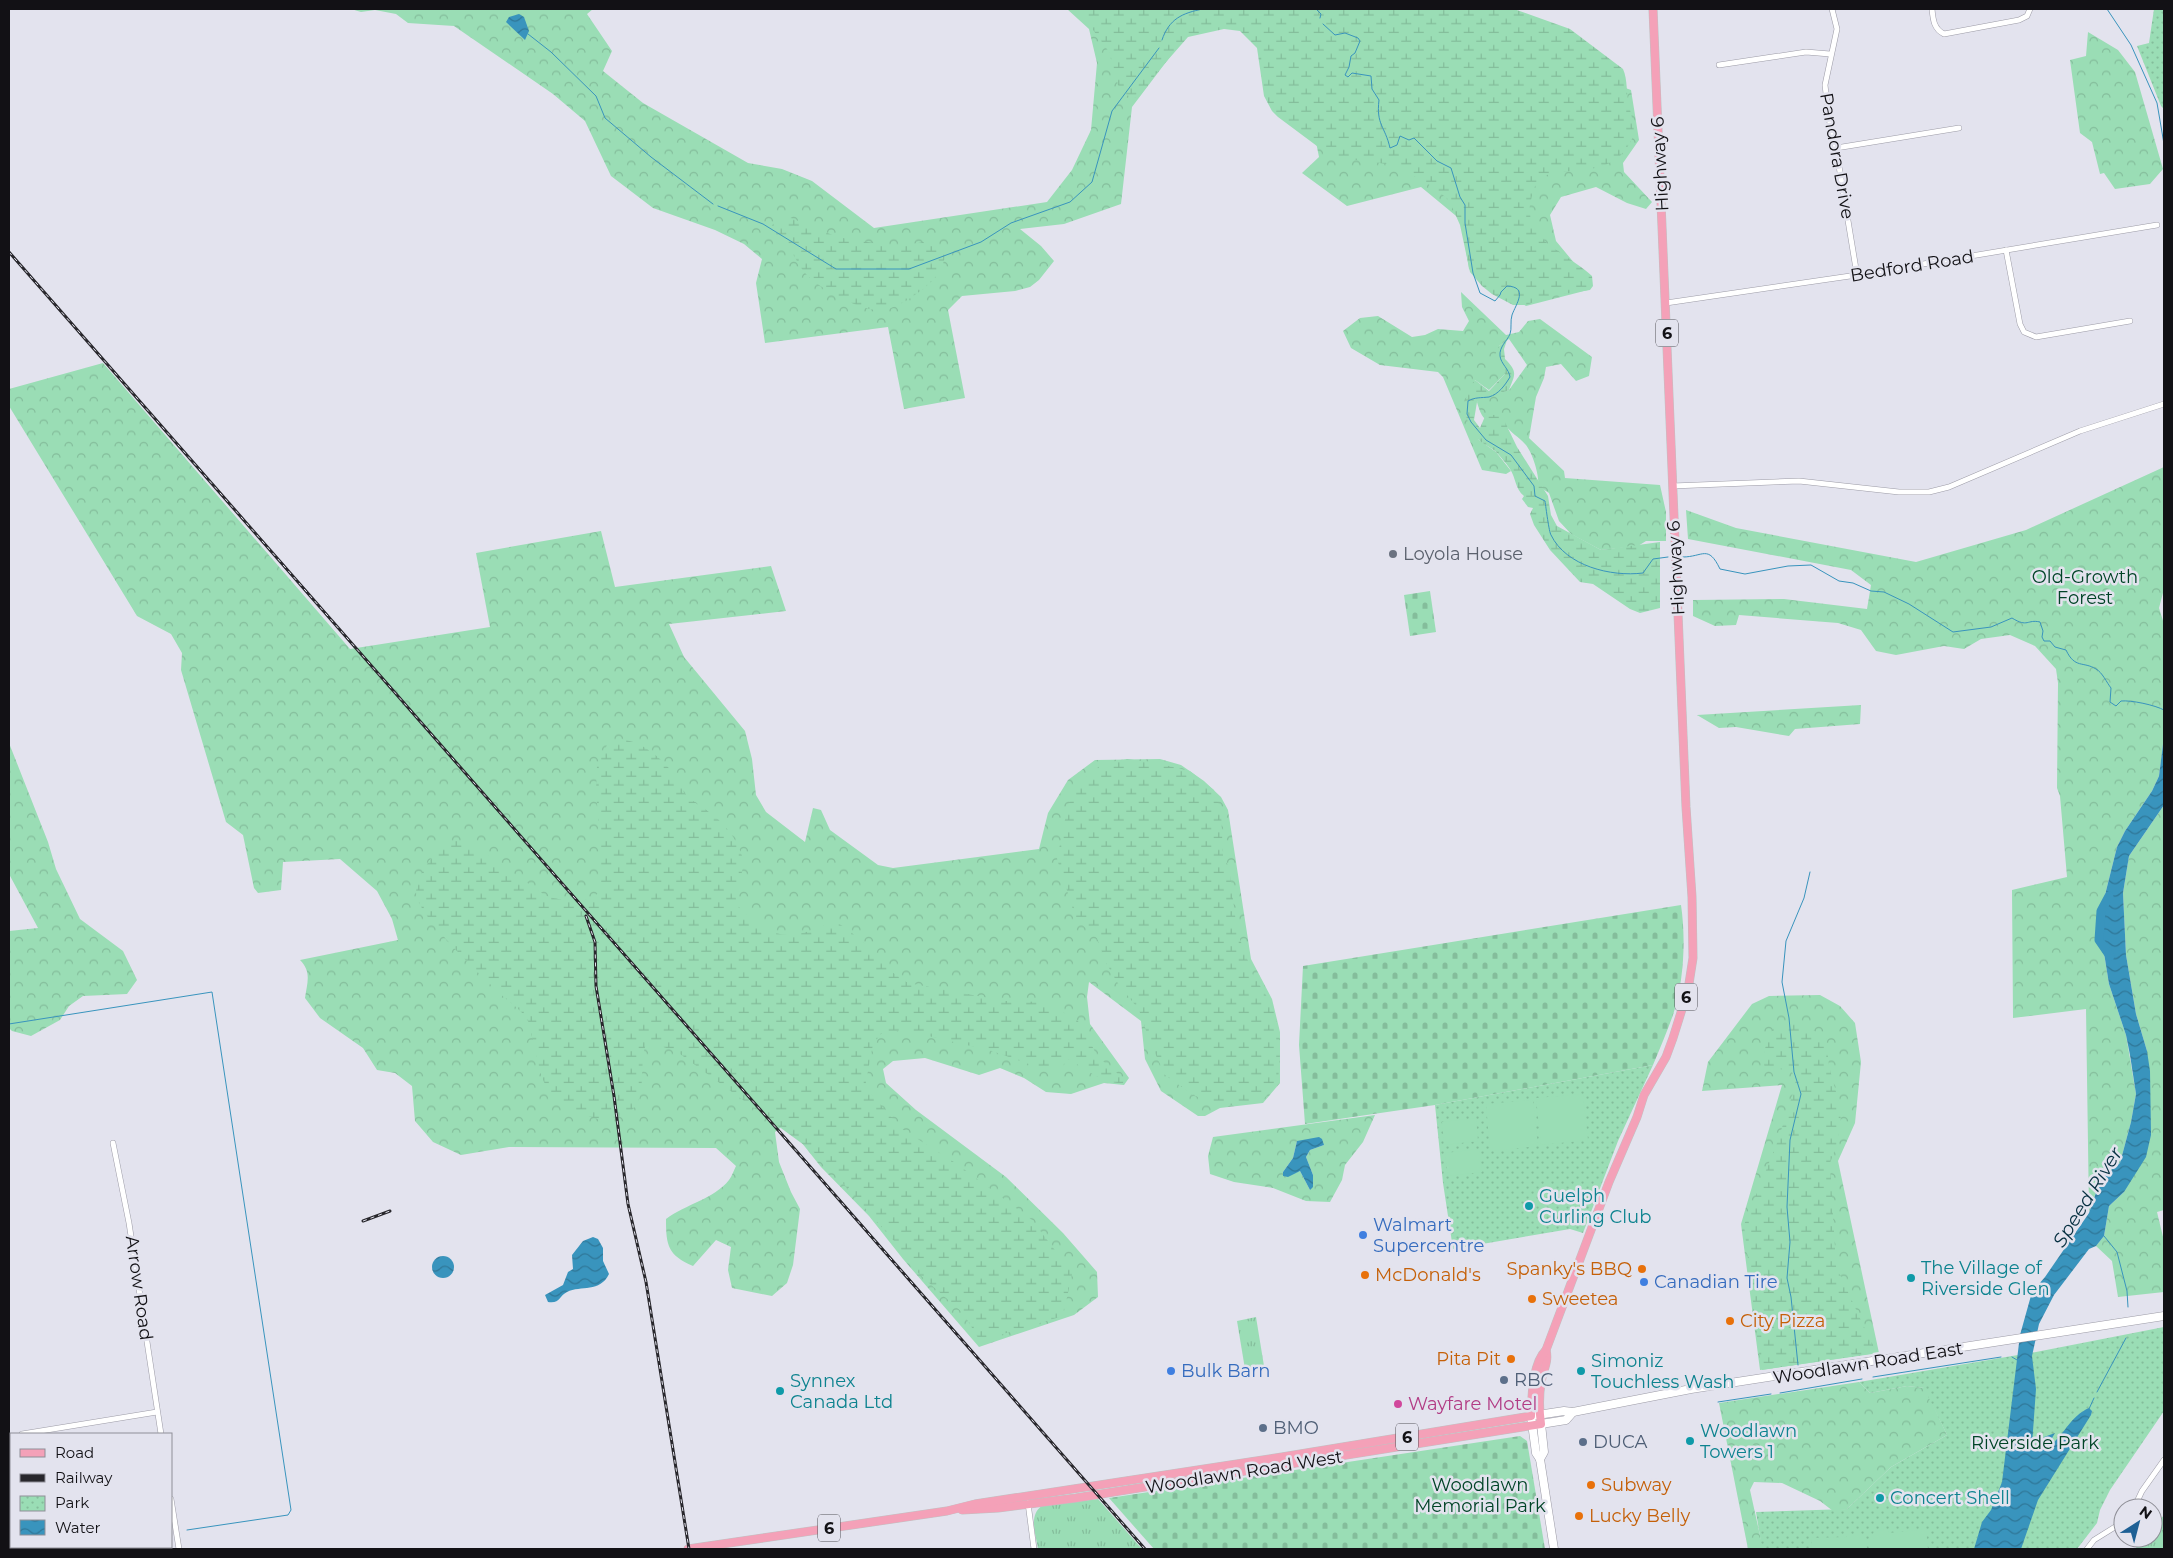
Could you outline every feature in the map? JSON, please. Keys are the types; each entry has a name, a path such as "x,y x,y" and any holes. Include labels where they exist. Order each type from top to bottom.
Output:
{"main road":[{"name":"Highway 6","path":"1546,1350 1608,1182 1637,1117 1644,1095 1666,1057 1688,990 1693,958 1692,897 1672,486 1653,9"},
{"name":"Woodlawn Road East","path":"1531,1416 1564,1411 1573,1412 1690,1389 2164,1316"},
{"path":"1540,1459 1544,1452 1540,1414 1541,1382 1548,1358 1546,1350"},
{"path":"1546,1350 1541,1356 1534,1380 1531,1416 1536,1453 1540,1459 1554,1549"},
{"name":"Woodlawn Road East","path":"1541,1424 1566,1420 1573,1412"},
{"name":"Woodlawn Road West","path":"1027,1500 1531,1416"},
{"name":"Woodlawn Road West","path":"688,1549 711,1548 947,1511 975,1504 1027,1500 1295,1464 1541,1424"}],"street":[{"name":"Pandora Drive","path":"1832,9 1837,29 1830,54 1825,85 1829,119 1836,148 1857,275"},
{"path":"1932,9 1934,23 1938,31 1944,34 2019,20 2027,16 2030,9"},
{"path":"1719,65 1806,52 1830,54"},
{"path":"1836,148 1959,128"},
{"name":"Bedford Road","path":"1666,302 1857,275 2157,225"},
{"path":"2006,250 2020,324 2028,334 2036,336 2130,321"},
{"path":"1672,486 1799,481 1899,492 1929,492 1949,487 2080,430 2164,404"},
{"name":"Arrow Road","path":"113,1143 130,1223 161,1433"},
{"path":"28,1433 157,1412"},
{"path":"2139,1498 2164,1460"},
{"path":"1027,1500 1034,1549"},
{"path":"172,1505 180,1549"},
{"path":"2087,1549 2094,1540 2113,1528"}],"green space":[{"path":"351,9 593,9 587,14 612,51 603,71 643,103 748,163 782,169 812,181 874,228 1047,202 1072,170 1091,130 1097,63 1089,29 1067,9 1440,9 1503,44 1631,90 1639,140 1623,163 1624,172 1652,202 1646,209 1627,203 1596,187 1561,197 1550,215 1556,241 1585,276 1588,290 1526,306 1469,269 1461,220 1421,187 1347,206 1302,173 1319,157 1316,142 1268,44 1245,21 1185,37 1132,107 1121,204 1064,224 1020,229 1041,246 1054,261 1039,280 1030,287 1015,291 962,296 948,310 965,398 904,409 888,327 765,343 756,283 762,259 744,244 715,230 653,208 611,176 585,121 553,94 454,26 408,23 396,14 375,10 361,12"},
{"path":"1078,9 1514,9 1570,29 1623,69 1634,127 1633,137 1621,155 1612,162 1589,169 1555,173 1539,180 1533,192 1530,217 1540,236 1592,276 1593,286 1590,290 1544,297 1527,305 1513,305 1492,294 1470,272 1460,225 1449,200 1433,187 1397,166 1333,158 1278,117 1272,111 1264,96 1257,48 1240,31 1224,29 1188,37 1159,70 1139,97 1134,98 1124,94 1118,85 1109,52"},
{"path":"2154,9 2164,9 2164,109 2161,106 2137,46 2149,43"},
{"path":"2088,32 2118,50 2135,72 2163,169 2150,184 2115,189 2104,173 2100,174 2092,142 2080,133 2070,60 2086,56"},
{"path":"791,218 835,236 851,240 898,246 931,241 944,247 943,264 929,284 895,307 884,310 865,308 842,299 813,280 804,271 789,248 768,231 776,220"},
{"path":"1461,292 1506,335 1519,332 1528,321 1540,319 1592,357 1589,376 1576,381 1561,364 1546,367 1544,378 1536,397 1529,438 1564,471 1565,478 1660,485 1666,512 1666,541 1646,541 1638,546 1601,550 1571,534 1559,521 1549,493 1538,486 1537,470 1528,447 1505,425 1489,422 1483,417 1477,402 1482,398 1509,390 1527,365 1509,339 1499,346 1506,373 1489,390 1475,380 1466,415 1479,440 1496,452 1511,471 1506,474 1482,470 1443,377 1438,372 1380,365 1351,348 1343,331 1360,318 1378,316 1412,337 1425,335 1438,329 1463,331 1469,321 1462,307"},
{"path":"1507,340 1504,349 1505,359 1514,370 1509,390 1477,402 1474,420 1480,428 1486,414 1502,416 1517,447 1548,496 1551,515 1557,526 1601,550 1660,542 1660,608 1640,613 1630,609 1593,584 1580,582 1550,550 1534,525 1530,514 1533,508 1528,507 1522,499 1524,496 1519,490 1512,472 1495,451 1481,441 1470,426 1465,410 1465,402 1470,387 1475,380 1489,391 1505,374 1495,355 1499,346"},
{"path":"103,363 350,649 490,627 476,553 601,531 615,587 771,566 786,611 669,624 684,657 745,731 752,759 756,795 766,812 805,842 813,808 821,810 830,830 878,865 893,868 1039,849 1048,813 1068,780 1095,760 1160,759 1181,765 1204,781 1221,797 1228,810 1251,959 1272,999 1280,1032 1280,1083 1263,1103 1220,1108 1205,1116 1198,1116 1161,1091 1145,1059 1141,1021 1089,982 1087,997 1090,1024 1129,1078 1124,1085 1104,1083 1071,1094 1046,1092 1024,1078 1000,1068 979,1075 925,1058 893,1061 883,1069 886,1083 916,1110 1006,1177 1063,1233 1097,1272 1098,1297 1074,1315 979,1347 903,1259 869,1216 821,1167 786,1123 775,1132 779,1162 800,1209 793,1265 787,1283 772,1296 732,1288 728,1270 731,1247 716,1240 693,1266 678,1258 668,1243 666,1219 716,1192 723,1187 732,1175 736,1166 716,1148 509,1147 461,1155 433,1142 415,1121 412,1086 395,1073 377,1070 363,1048 320,1018 305,998 307,973 304,964 300,960 398,940 392,919 377,891 340,859 283,862 281,890 258,893 254,888 243,835 226,822 181,670 182,653 171,634 137,616 9,406 9,389"},
{"name":"Old-Growth Forest","path":"2164,467 2164,589 2159,608 2164,624 2164,736 2159,776 2152,791 2125,831 2117,847 2106,891 2100,928 2109,984 2126,1035 2136,1094 2120,1163 2101,1178 2089,1212 2086,1009 2013,1018 2012,890 2067,877 2060,796 2057,788 2058,683 2056,669 2035,646 2010,635 1981,639 1964,649 1944,646 1896,655 1876,651 1861,630 1838,623 1739,615 1736,625 1715,626 1693,616 1693,600 1784,599 1867,609 1871,585 1851,570 1688,539 1686,510 1736,528 1916,562 2026,530"},
{"path":"1430,591 1436,632 1410,636 1404,595"},
{"path":"1861,705 1860,724 1795,729 1789,736 1736,727 1719,728 1697,715"},
{"path":"620,739 638,744 654,754 675,775 686,795 728,830 736,842 743,862 736,895 737,903 744,912 762,926 776,933 790,935 813,930 834,921 846,928 877,954 889,970 908,983 1005,1001 1043,1002 1076,1019 1083,1027 1097,1056 1124,1079 1123,1083 1109,1081 1069,1059 1063,1066 1037,1067 992,1051 903,1030 881,1034 873,1044 865,1087 902,1129 957,1164 1032,1220 1068,1264 1072,1274 1063,1316 980,1341 963,1313 920,1275 894,1241 819,1156 676,1051 646,1044 638,1101 632,1110 619,1116 601,1119 588,1116 564,1104 548,1089 540,1071 527,1019 439,932 419,903 416,892 418,882 437,850 444,844 458,841 469,842 546,896 574,901 594,896 599,892 601,850 596,792 597,766 607,745"},
{"path":"9,743 48,842 56,869 80,919 123,951 137,980 127,994 83,996 69,1006 60,1020 31,1036 12,1031 9,1028 9,931 38,928 9,874"},
{"path":"1127,759 1190,771 1214,790 1221,812 1223,856 1229,867 1237,931 1253,975 1273,1006 1279,1033 1278,1082 1262,1101 1217,1107 1209,1101 1193,1095 1165,1075 1150,1042 1139,1010 1117,982 1105,961 1097,938 1076,919 1057,859 1068,805 1084,779 1102,764"},
{"path":"2164,805 2164,1210 2157,1212 2164,1241 2164,1292 2118,1297 2112,1261 2096,1246 2104,1236 2109,1206 2124,1192 2147,1051 2136,1014 2126,955 2123,893 2129,856"},
{"path":"1681,905 1684,946 1680,989 1673,1015 1653,1065 1435,1105 1305,1124 1299,1045 1303,966"},
{"path":"1820,995 1840,1006 1855,1023 1861,1062 1855,1123 1838,1161 1879,1353 1760,1370 1741,1224 1782,1085 1702,1091 1708,1062 1752,1004 1769,996"},
{"path":"1799,1022 1826,1038 1829,1066 1839,1103 1841,1122 1837,1144 1830,1163 1836,1266 1876,1353 1762,1370 1744,1225 1777,1143 1795,1087 1796,1076 1789,1070 1765,1068 1764,1051 1775,1025"},
{"path":"1653,1065 1618,1141 1583,1233 1570,1229 1453,1249 1443,1183 1435,1105"},
{"path":"1583,1094 1588,1140 1541,1145 1536,1098"},
{"path":"1533,1100 1538,1146 1490,1151 1486,1104"},
{"path":"1375,1115 1363,1142 1345,1165 1342,1180 1330,1202 1306,1201 1273,1188 1234,1182 1210,1174 1208,1156 1213,1137","holes":["1297,1141 1324,1145 1310,1150 1306,1157 1313,1175 1310,1190 1300,1171 1292,1174 1283,1172 1293,1158"]},
{"path":"1476,1118 1478,1141 1444,1145 1442,1122"},
{"path":"1479,1149 1482,1172 1448,1176 1445,1153"},
{"path":"1256,1317 1264,1366 1245,1369 1237,1321"},
{"name":"Riverside Park","path":"2164,1327 2164,1411 2110,1490 2100,1510 2097,1523 2077,1549 1762,1549 1756,1512 1847,1509 1891,1467 1947,1435 1924,1388 1907,1386 1870,1393 1859,1382 2036,1352"},
{"path":"1859,1382 1870,1393 1907,1386 1925,1388 1947,1435 1891,1467 1847,1509 1833,1511 1820,1501 1782,1483 1754,1482 1750,1490 1763,1549 1748,1549 1719,1403"},
{"name":"Woodlawn Memorial Park","path":"1520,1436 1527,1441 1545,1549 1154,1549 1109,1498"},
{"path":"1098,1499 1142,1549 1038,1549 1034,1520 1035,1515 1042,1506"},
{"path":"2164,1515 2164,1549 2135,1549 2163,1548"},
{"path":"1888,1529 1889,1533 1926,1529 1928,1549 1871,1549 1869,1538 1874,1532"},
{"path":"1847,1534 1860,1534 1866,1539 1867,1549 1812,1549 1811,1538 1847,1537"}],"water":[{"path":"519,14 524,17 529,31 525,40 506,22 509,17"},
{"path":"2164,736 2164,805 2129,856 2123,893 2126,955 2136,1014 2147,1051 2150,1071 2151,1135 2146,1157 2124,1192 2109,1206 2104,1236 2096,1246 2089,1249 2054,1295 2039,1324 2032,1356 2036,1389 2032,1445 2041,1447 2044,1437 2055,1433 2049,1443 2051,1445 2077,1415 2089,1408 2092,1411 2038,1500 2021,1549 1974,1549 1982,1522 1991,1510 2002,1482 2020,1335 2032,1292 2045,1277 2089,1213 2101,1178 2120,1163 2131,1122 2136,1094 2130,1055 2126,1035 2109,984 2100,928 2106,891 2117,847 2125,831 2152,791 2159,776"},
{"path":"1319,1137 1324,1145 1310,1150 1306,1157 1313,1175 1313,1187 1310,1190 1300,1171 1288,1177 1283,1176 1283,1172 1293,1158 1297,1141"},
{"path":"593,1237 598,1239 603,1248 603,1261 609,1274 605,1280 601,1284 590,1288 572,1290 555,1302 548,1302 545,1295 563,1285 568,1272 573,1269 572,1255 583,1241"},
{"path":"439,1256 447,1256 454,1263 454,1271 447,1278 439,1278 432,1271 432,1263"}],"waterway":[{"path":"1162,40 1168,27 1177,18 1203,9"},
{"path":"1316,9 1321,14 1320,18"},
{"path":"2107,9 2131,45 2157,103 2164,144"},
{"path":"1323,24 1335,35 1345,33 1358,38 1360,41 1355,53 1351,56 1345,75 1348,77 1352,73 1371,76 1372,89 1379,100 1380,120 1390,148 1397,145 1400,136 1409,140 1414,138 1437,161 1451,168 1460,197 1465,205 1465,223 1473,273 1480,293 1495,301 1507,286 1518,289 1519,297 1511,317 1510,334 1500,353 1510,377 1493,396 1468,401 1467,414 1471,422 1486,440 1511,455 1534,486 1535,496 1545,501 1551,535 1567,555 1578,562 1604,571 1630,574 1643,573 1653,559 1668,557"},
{"path":"528,34 551,52 596,96 605,118 651,157 713,204"},
{"path":"718,206 763,224 836,269 909,269 981,242 1011,223 1070,202 1092,182 1112,111 1159,48"},
{"path":"1683,557 1708,554 1716,561 1720,569 1745,574 1788,566 1811,565 1839,581 1853,583 1871,591 1884,592 1909,604 1953,632 1991,627 2012,618 2024,623 2040,622 2044,641 2050,641 2055,647 2066,650 2073,660 2096,669 2100,673 2111,688 2110,702 2116,706 2121,701 2137,702 2164,710"},
{"path":"1798,1365 1791,1297 1787,1278 1790,1242 1787,1207 1790,1140 1801,1094 1794,1072 1789,1018 1782,982 1786,941 1804,898 1810,872"},
{"name":"Speed River","path":"2109,896 2101,911 2099,940 2110,956"},
{"path":"9,1024 212,992 291,1510 288,1515 187,1530"},
{"path":"2104,1236 2117,1252 2127,1291 2128,1307"},
{"path":"2097,1392 2126,1338"},
{"path":"1873,1377 2001,1357"},
{"path":"2012,1357 2017,1360"},
{"path":"1780,1393 1862,1379"},
{"path":"1718,1402 1771,1394"},
{"path":"2089,1409 2094,1398"}],"railway":[{"path":"9,252 1145,1549"},
{"path":"586,916 595,942 596,986 614,1096 628,1204 646,1282 689,1549"},
{"path":"363,1221 390,1211"}],"place":[{"name":"Loyola House","path":"1393,554"},
{"name":"Guelph Curling Club","path":"1529,1206"},
{"name":"Walmart Supercentre","path":"1363,1235"},
{"name":"Spanky's BBQ","path":"1642,1269"},
{"name":"McDonald's","path":"1365,1275"},
{"name":"The Village of Riverside Glen","path":"1911,1278"},
{"name":"Canadian Tire","path":"1644,1282"},
{"name":"Sweetea","path":"1532,1299"},
{"name":"City Pizza","path":"1730,1321"},
{"name":"Pita Pit","path":"1511,1359"},
{"name":"Bulk Barn","path":"1171,1371"},
{"name":"Simoniz Touchless Wash","path":"1581,1371"},
{"name":"RBC","path":"1504,1380"},
{"name":"Synnex Canada Ltd","path":"780,1391"},
{"name":"Wayfare Motel","path":"1398,1404"},
{"name":"BMO","path":"1263,1428"},
{"name":"Woodlawn Towers 1","path":"1690,1441"},
{"name":"DUCA","path":"1583,1442"},
{"name":"Subway","path":"1591,1485"},
{"name":"Concert Shell","path":"1880,1498"},
{"name":"Lucky Belly","path":"1579,1516"}]}
